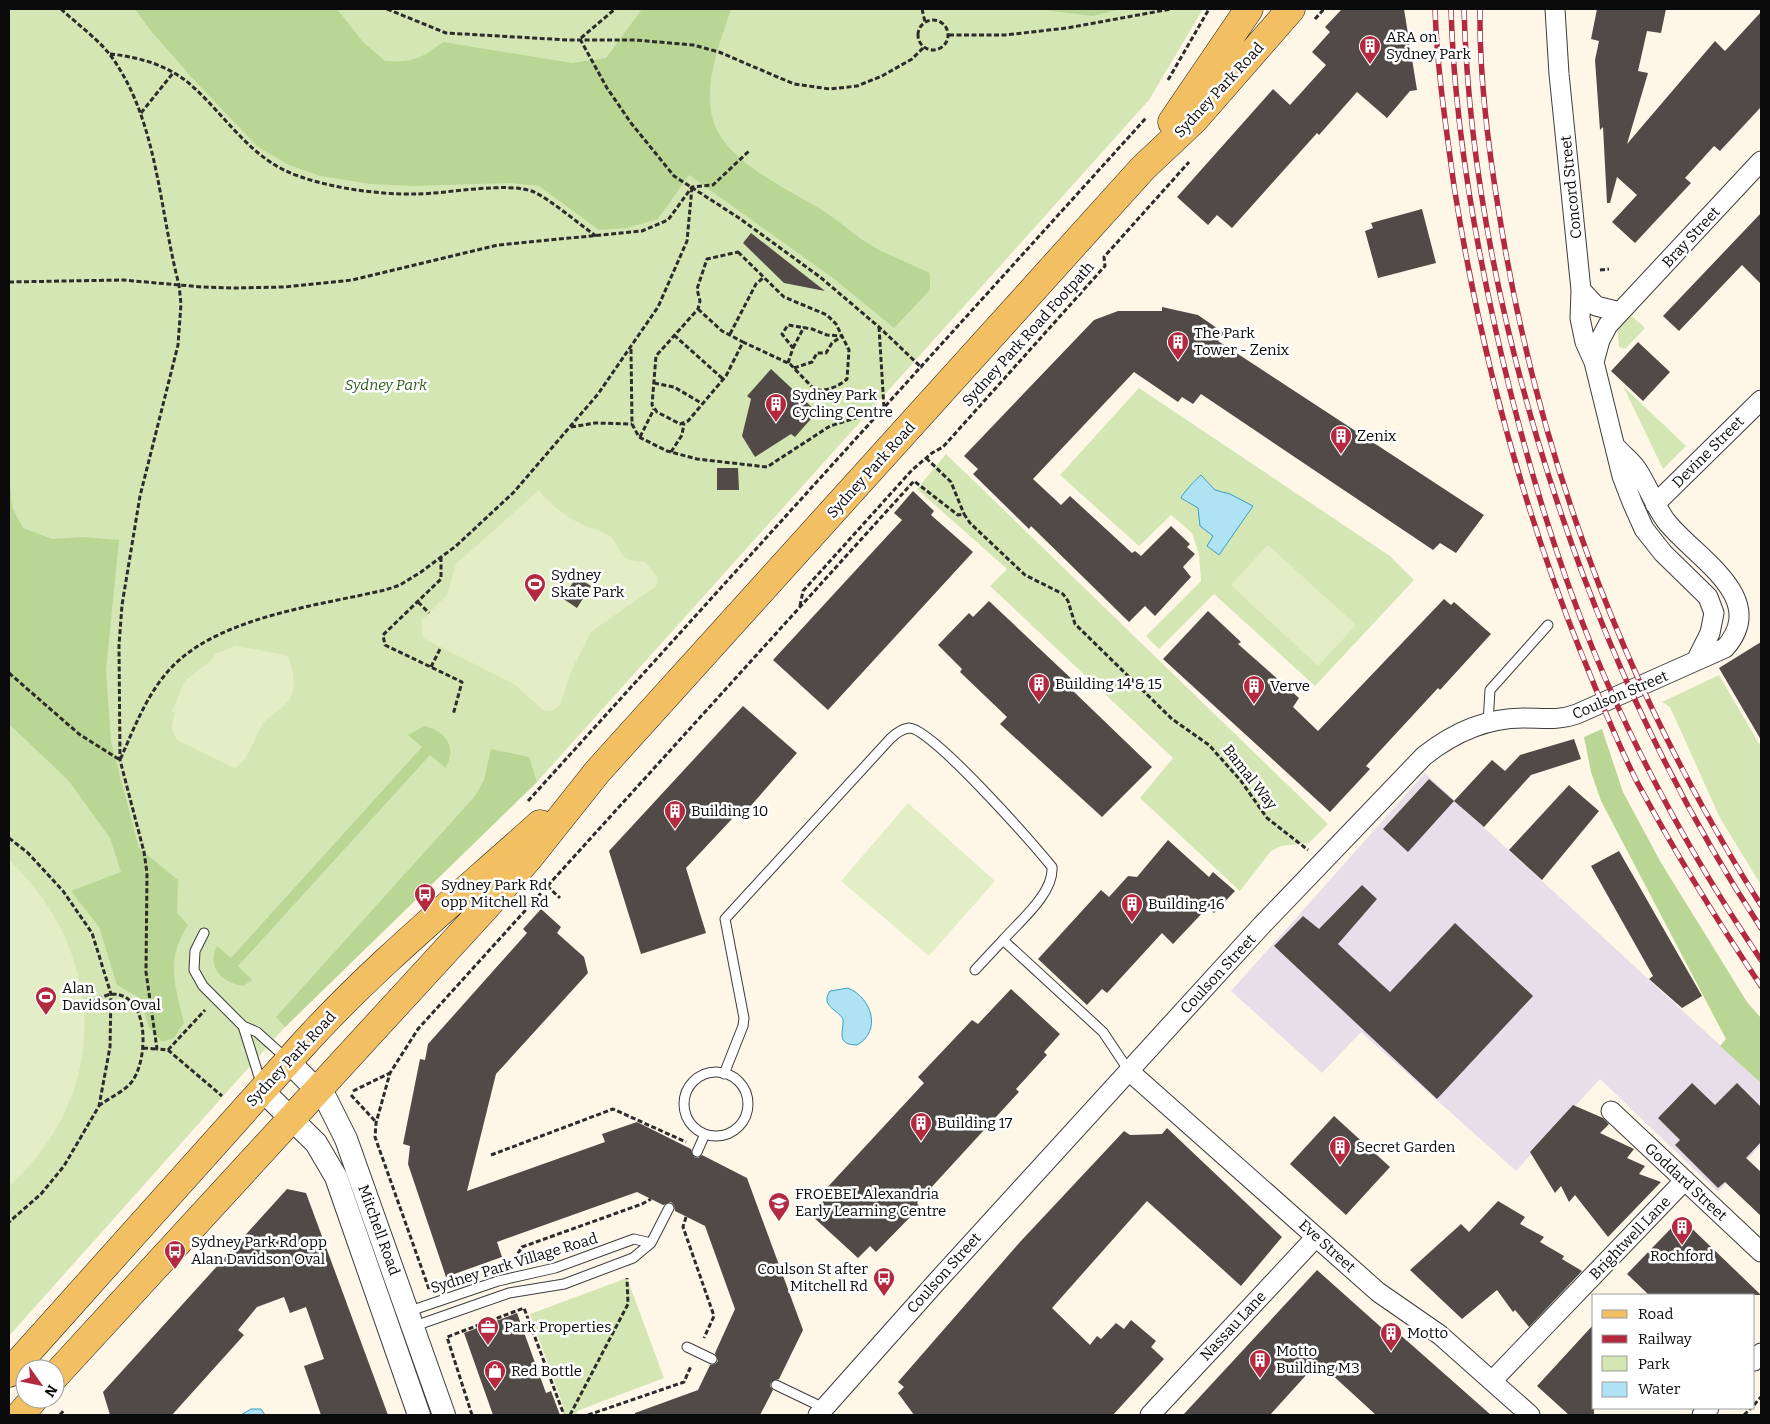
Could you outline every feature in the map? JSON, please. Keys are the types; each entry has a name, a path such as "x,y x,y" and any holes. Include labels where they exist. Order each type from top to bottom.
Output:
{"main road":[{"name":"Sydney Park Road","path":"1143,168 1249,9"},
{"name":"Sydney Park Road","path":"65,1365 491,902 598,771 1143,168 1194,120 1291,9"},
{"name":"Sydney Park Road","path":"9,1373 288,1060 389,957 598,771"}],"street":[{"name":"Concord Street","path":"1555,9 1581,290 1580,318 1585,342 1594,362"},
{"name":"Bray Street","path":"1594,362 1603,332 1761,161"},
{"path":"1581,290 1596,306 1620,312"},
{"name":"Coulson Street","path":"1594,362 1601,395 1617,448 1622,476 1644,529 1663,553 1694,581 1710,603 1714,613 1713,623 1697,659"},
{"name":"Devine Street","path":"1655,504 1761,400"},
{"name":"Coulson Street","path":"825,1413 1129,1071 1322,862 1424,756 1450,738 1488,722 1523,718 1565,718 1671,673 1697,659 1725,648 1737,639 1752,620 1745,601 1736,585 1668,523 1655,504 1635,467 1617,448"},
{"name":"Mitchell Road","path":"288,1060 318,1089 329,1103 346,1139 400,1323 419,1415"},
{"name":"Eve Street","path":"1129,1071 1378,1292 1440,1335 1530,1415"},
{"name":"Mitchell Road","path":"262,1090 316,1143 336,1176 400,1323 444,1415"},
{"name":"Goddard Street","path":"1611,1111 1761,1252"},
{"name":"Brightwell Lane","path":"1492,1381 1685,1180"},
{"name":"Nassau Lane","path":"1150,1415 1316,1237"}],"lane":[{"path":"1488,722 1490,690 1548,625"},
{"path":"724,1074 744,1018 725,919 797,838 898,732 910,728 922,732 950,756 1052,867 1053,875 1049,888 975,970"},
{"path":"204,933 195,951 194,970 203,986 243,1026 257,1032 274,1045 288,1060"},
{"path":"1003,940 1102,1032 1129,1071"},
{"path":"243,1026 257,1065 262,1090"},
{"path":"714,1072 724,1074 741,1085 748,1104 746,1114 734,1131 715,1136 704,1134 695,1129 685,1110 688,1090 704,1075 714,1072"},
{"path":"697,1152 704,1134"},
{"name":"Sydney Park Village Road","path":"400,1323 509,1293 542,1288 577,1279 633,1258 651,1243 669,1208"},
{"name":"Sydney Park Village Road","path":"400,1323 498,1281 555,1268 634,1239 651,1243"},
{"path":"686,1347 712,1359"},
{"path":"776,1385 825,1413"}],"path":[{"path":"61,9 110,54 128,82 142,113 159,188 168,242 179,284 181,304 178,345 140,496 122,605 118,681 120,760 144,852 147,872 146,972 157,1049"},
{"path":"386,9 446,33 568,40 580,38 635,40 693,45 719,52 794,84 830,89 856,86 882,76 912,59 924,47"},
{"path":"580,38 615,9"},
{"path":"922,9 925,22 918,34 924,47"},
{"path":"949,35 1004,36 1067,28 1171,9"},
{"path":"1167,82 1209,9"},
{"path":"924,47 938,50 946,44 949,35 943,22 934,20 925,22"},
{"path":"580,38 607,88 630,123 674,176 739,218 820,278 879,327 922,368"},
{"path":"110,54 145,60 173,73 191,85 257,153 286,171 319,182 370,191 415,194 508,188 533,192 596,236"},
{"path":"142,113 173,73"},
{"path":"527,802 1142,125 1147,116"},
{"path":"9,282 123,280 202,287 284,287 352,280 498,246 642,231 668,220 692,187 713,185 749,151"},
{"name":"Sydney Park Road Footpath","path":"800,607 803,591 912,470 932,453 943,447 1105,266 1104,257 1190,161"},
{"path":"120,760 144,706 176,663 189,653 220,633 252,621 400,585 441,557 514,492 598,394 631,349 658,307 687,241 692,187"},
{"path":"640,437 654,409 656,356 698,309 700,300 697,289 704,264 712,256 738,252 788,300 832,319 849,350 846,378 841,384 819,390 814,389 788,362 743,342 716,327 698,309"},
{"path":"1599,270 1609,269"},
{"path":"730,334 756,284 764,277"},
{"path":"793,348 782,334 788,325 804,327 827,336 842,336"},
{"path":"788,362 804,327"},
{"path":"879,327 884,409"},
{"path":"674,335 723,380"},
{"path":"794,368 812,362 817,353 826,353 832,343 842,336"},
{"path":"671,452 682,435 684,423 723,380 743,342"},
{"path":"631,349 632,424 640,437 671,452 697,459 767,467 830,426 884,409"},
{"path":"654,383 674,387 703,404"},
{"path":"654,409 680,424 684,423"},
{"path":"570,427 596,423 632,424"},
{"path":"928,449 932,453"},
{"path":"926,458 951,482 964,514"},
{"name":"Bamal Way","path":"800,607 914,481 958,515 964,514 970,523 1025,575 1063,594 1068,601 1075,624 1172,719 1209,745 1241,781 1267,818 1322,862"},
{"path":"441,557 441,579 383,636 385,645 462,682 453,715"},
{"path":"418,602 429,613"},
{"path":"439,1287 430,1290 420,1267 375,1137 376,1123 390,1073 418,1029 800,607"},
{"path":"431,667 441,647"},
{"path":"9,674 79,734 120,760"},
{"path":"9,838 28,853 63,891 92,933 111,994 110,1046 99,1106 64,1166 41,1194 9,1222"},
{"path":"547,886 560,898"},
{"path":"84,1006 111,994 123,997 136,1006 143,1027 141,1062 133,1081 99,1106"},
{"path":"168,1050 215,999"},
{"path":"142,1048 168,1050 226,1100"},
{"path":"349,1093 376,1123"},
{"path":"491,1155 613,1109 665,1133"},
{"path":"512,1264 522,1247 642,1204 651,1199"},
{"path":"588,1415 684,1382 714,1316 683,1227 686,1217"},
{"path":"570,1415 628,1304 627,1278"},
{"path":"472,1415 447,1337 524,1308 564,1415"},
{"path":"60,1415 64,1410"}],"shaded area":[{"path":"1425,773 1761,1083 1761,1145 1718,1192 1600,1079 1516,1171 1361,1032 1322,1073 1231,991"}],"green space":[{"name":"Sydney Park","path":"9,9 1203,9 1149,100 537,782 285,1027 9,1336"},
{"path":"135,9 337,9 363,42 385,61 416,59 443,42 572,63 606,58 642,9 731,9 711,78 710,107 713,120 720,135 744,162 760,173 825,212 872,246 930,273 930,290 894,328 833,278 689,175 658,219 627,228 599,230 539,186 509,183 413,186 371,184 320,176 289,165 258,147 195,81 151,31"},
{"path":"1036,9 1121,9 1093,16"},
{"path":"1627,316 1633,317 1645,328 1625,349 1619,347 1617,328"},
{"path":"1623,386 1686,446 1663,469"},
{"path":"1139,388 1390,556 1414,580 1315,686 1214,594 1159,649 1146,636 1201,581 1199,554 1192,533 1171,515 1139,546 1060,475"},
{"path":"946,454 1328,824 1309,843 1281,846 1271,851 1240,891 1140,798 1173,758 990,586 1007,569 917,489"},
{"path":"9,470 12,507 23,528 52,539 83,537 119,540 106,670 111,742 139,848 178,880 177,913 188,925 176,950 174,962 175,984 184,1023 174,1038 162,1042 149,1027 140,998 117,985 99,927 71,891 121,872 110,838 68,780 9,724"},
{"name":"Sydney Skate Park","path":"539,490 552,504 570,518 607,534 612,538 623,556 635,561 645,562 658,578 656,586 591,632 572,669 560,705 554,710 544,711 514,684 423,638 421,621 447,595 456,564"},
{"path":"1268,545 1356,625 1318,666 1231,585"},
{"path":"235,646 286,655 292,668 294,683 291,697 261,726 247,756 234,768 179,741 173,731 172,724 175,713 172,711 185,681 213,659 215,654"},
{"path":"1719,675 1761,747 1761,885 1720,818 1670,707 1662,702"},
{"path":"425,726 439,732 448,742 450,754 445,768 430,755 238,966 252,980 243,986 223,978 218,973 213,961 217,946 231,958 422,747 408,735"},
{"path":"1602,729 1623,792 1660,861 1747,1002 1761,1018 1761,1083 1720,1046 1726,1039 1601,801 1591,772 1584,737"},
{"path":"491,749 529,757 537,782 285,1027 276,1017 475,796 484,780"},
{"path":"908,803 995,881 929,956 841,881"},
{"name":"Alan Davidson Oval","path":"9,860 41,897 65,937 79,979 84,1023 80,1067 66,1109 43,1149 9,1186"},
{"path":"627,1278 664,1378 577,1411 576,1415 562,1415 564,1408 530,1314"}],"water":[{"path":"1201,475 1215,490 1230,494 1253,506 1219,555 1207,546 1213,536 1200,526 1198,508 1181,498"},
{"path":"848,988 863,999 871,1015 870,1032 857,1045 846,1043 843,1040 843,1019 828,1004 827,1000 830,991"},
{"path":"251,1409 261,1409 265,1415 241,1415"}],"building":[{"path":"1342,9 1404,9 1417,90 1410,91 1387,118 1357,92 1319,135 1317,133 1232,228 1217,215 1208,225 1177,197 1273,89 1290,105 1326,65 1312,52 1330,32 1325,27"},
{"path":"1597,9 1666,9 1661,33 1647,31 1638,71 1648,73 1627,144 1715,41 1725,51 1761,12 1761,107 1720,151 1714,146 1685,178 1691,183 1635,243 1612,222 1637,195 1617,177 1610,203 1607,203 1603,127 1600,130 1595,60 1599,41 1591,39"},
{"path":"1422,209 1436,263 1378,278 1365,231 1373,228 1371,223"},
{"path":"1761,213 1761,284 1742,265 1679,331 1663,316"},
{"path":"751,233 825,291 784,283 743,243"},
{"path":"1162,307 1198,315 1224,333 1218,341 1484,515 1456,553 1440,543 1433,550 1201,394 1193,404 1182,397 1178,402 1134,372 1033,479 1061,505 1070,496 1132,553 1135,551 1141,556 1171,526 1190,544 1187,547 1195,554 1183,567 1191,577 1155,616 1145,606 1129,622 1031,526 1029,529 973,474 978,469 964,456 1094,320 1118,311 1162,311"},
{"path":"1638,342 1670,372 1643,401 1611,371"},
{"name":"Sydney Park Cycling Centre","path":"771,369 817,412 795,437 791,434 755,457 742,436 751,399 747,396"},
{"path":"717,468 738,468 739,490 717,490"},
{"path":"913,491 934,511 931,515 973,552 828,710 773,660 902,520 894,513"},
{"path":"577,577 591,586 577,608 562,598"},
{"name":"Verve","path":"1444,599 1451,605 1454,602 1491,634 1366,766 1370,769 1330,812 1163,659 1208,611 1241,642 1238,644 1299,698 1293,707 1318,731"},
{"name":"Building 14 & 15","path":"989,601 1077,684 1071,689 1152,767 1102,817 1000,724 1007,717 960,672 962,669 938,645 969,613 973,617"},
{"path":"1761,642 1761,740 1719,668"},
{"name":"Building 10","path":"743,706 797,753 748,809 745,805 686,868 706,933 641,954 609,851"},
{"path":"1574,739 1581,759 1531,775 1484,827 1454,801 1492,760 1505,771 1520,755"},
{"path":"1429,779 1454,801 1408,852 1383,829"},
{"path":"1569,785 1599,811 1542,880 1509,850"},
{"name":"Building 16","path":"1168,840 1209,877 1213,872 1235,891 1214,913 1208,907 1173,944 1162,933 1107,993 1102,989 1087,1005 1038,959 1101,890 1109,897 1128,876 1137,877"},
{"path":"1619,851 1702,996 1682,1008 1649,979 1653,976 1591,866"},
{"path":"1362,885 1377,899 1338,944 1390,992 1455,923 1533,996 1437,1099 1274,946 1303,916 1319,929"},
{"path":"541,909 561,927 557,933 584,957 588,973 496,1074 467,1191 605,1142 602,1134 637,1122 691,1149 694,1157 698,1158 702,1155 747,1178 803,1330 779,1379 771,1382 770,1386 773,1390 760,1415 635,1415 635,1413 698,1390 710,1365 718,1361 715,1353 735,1309 705,1226 675,1211 674,1205 671,1202 663,1205 637,1192 497,1242 502,1257 446,1277 408,1164 410,1146 403,1144 420,1059 425,1060 428,1044 527,933 523,929"},
{"name":"Building 17","path":"1011,989 1060,1034 1044,1052 1047,1055 1016,1089 1019,1092 917,1203 920,1207 876,1252 870,1246 858,1258 811,1215 828,1196 823,1192 924,1083 918,1077 972,1020 978,1024"},
{"path":"1692,1083 1715,1105 1737,1083 1761,1107 1761,1142 1746,1158 1761,1172 1761,1216 1725,1182 1718,1188 1675,1145 1680,1140 1658,1118"},
{"path":"1573,1105 1603,1118 1609,1124 1600,1133 1634,1149 1627,1158 1645,1166 1639,1174 1661,1182 1608,1237 1575,1195 1569,1202 1561,1186 1555,1193 1530,1152"},
{"name":"Secret Garden","path":"1334,1116 1390,1167 1346,1215 1290,1164"},
{"path":"1167,1128 1282,1237 1241,1286 1147,1201 1052,1308 1090,1345 1097,1336 1101,1339 1116,1323 1124,1329 1131,1320 1156,1341 1151,1347 1164,1359 1113,1415 914,1415 898,1393 904,1387 898,1382 1020,1242 1124,1131 1130,1135 1162,1134"},
{"path":"287,1189 306,1193 388,1415 321,1415 304,1366 324,1359 306,1307 290,1313 284,1297 257,1307 238,1330 244,1335 172,1415 110,1415 103,1392"},
{"path":"1498,1201 1525,1217 1520,1224 1544,1237 1540,1242 1564,1256 1562,1259 1582,1271 1529,1327 1515,1310 1513,1312 1497,1290 1462,1319 1410,1270 1461,1224 1469,1232"},
{"name":"Rochford","path":"1681,1218 1761,1295 1648,1294 1627,1274"},
{"path":"1317,1270 1383,1329 1388,1324 1491,1415 1376,1415 1318,1362 1270,1415 1183,1415"},
{"path":"517,1313 546,1393 551,1391 560,1415 493,1415 464,1333"},
{"path":"1592,1326 1592,1409 1594,1409 1594,1415 1569,1415 1537,1386"}],"railway":[{"path":"1435,9 1442,98 1454,186 1476,304 1489,363 1520,479 1558,594 1614,732 1636,780 1665,833 1761,986"},
{"path":"1451,9 1460,130 1479,251 1515,411 1550,531 1577,609 1628,729 1690,847 1761,960"},
{"path":"1464,9 1471,118 1487,226 1497,279 1522,386 1557,503 1604,629 1660,752 1691,812 1761,928"},
{"path":"1480,9 1485,111 1499,213 1513,291 1552,445 1576,521 1603,596 1634,669 1668,741 1705,811 1761,905"}],"place":[{"name":"ARA on Sydney Park","path":"1370,65"},
{"name":"The Park Tower - Zenix","path":"1178,361"},
{"name":"Sydney Park Cycling Centre","path":"776,423"},
{"name":"Zenix","path":"1341,455"},
{"name":"Sydney Skate Park","path":"535,603"},
{"name":"Building 14 & 15","path":"1039,703"},
{"name":"Verve","path":"1254,705"},
{"name":"Building 10","path":"675,830"},
{"name":"Sydney Park Rd opp Mitchell Rd","path":"425,913"},
{"name":"Building 16","path":"1132,923"},
{"name":"Alan Davidson Oval","path":"46,1016"},
{"name":"Building 17","path":"921,1142"},
{"name":"Secret Garden","path":"1340,1166"},
{"name":"FROEBEL Alexandria Early Learning Centre","path":"779,1222"},
{"name":"Rochford","path":"1682,1246"},
{"name":"Sydney Park Rd opp Alan Davidson Oval","path":"175,1270"},
{"name":"Coulson St after Mitchell Rd","path":"884,1297"},
{"name":"Park Properties","path":"488,1346"},
{"name":"Motto","path":"1391,1352"},
{"name":"Motto Building M3","path":"1260,1379"},
{"name":"Red Bottle","path":"495,1390"}]}
